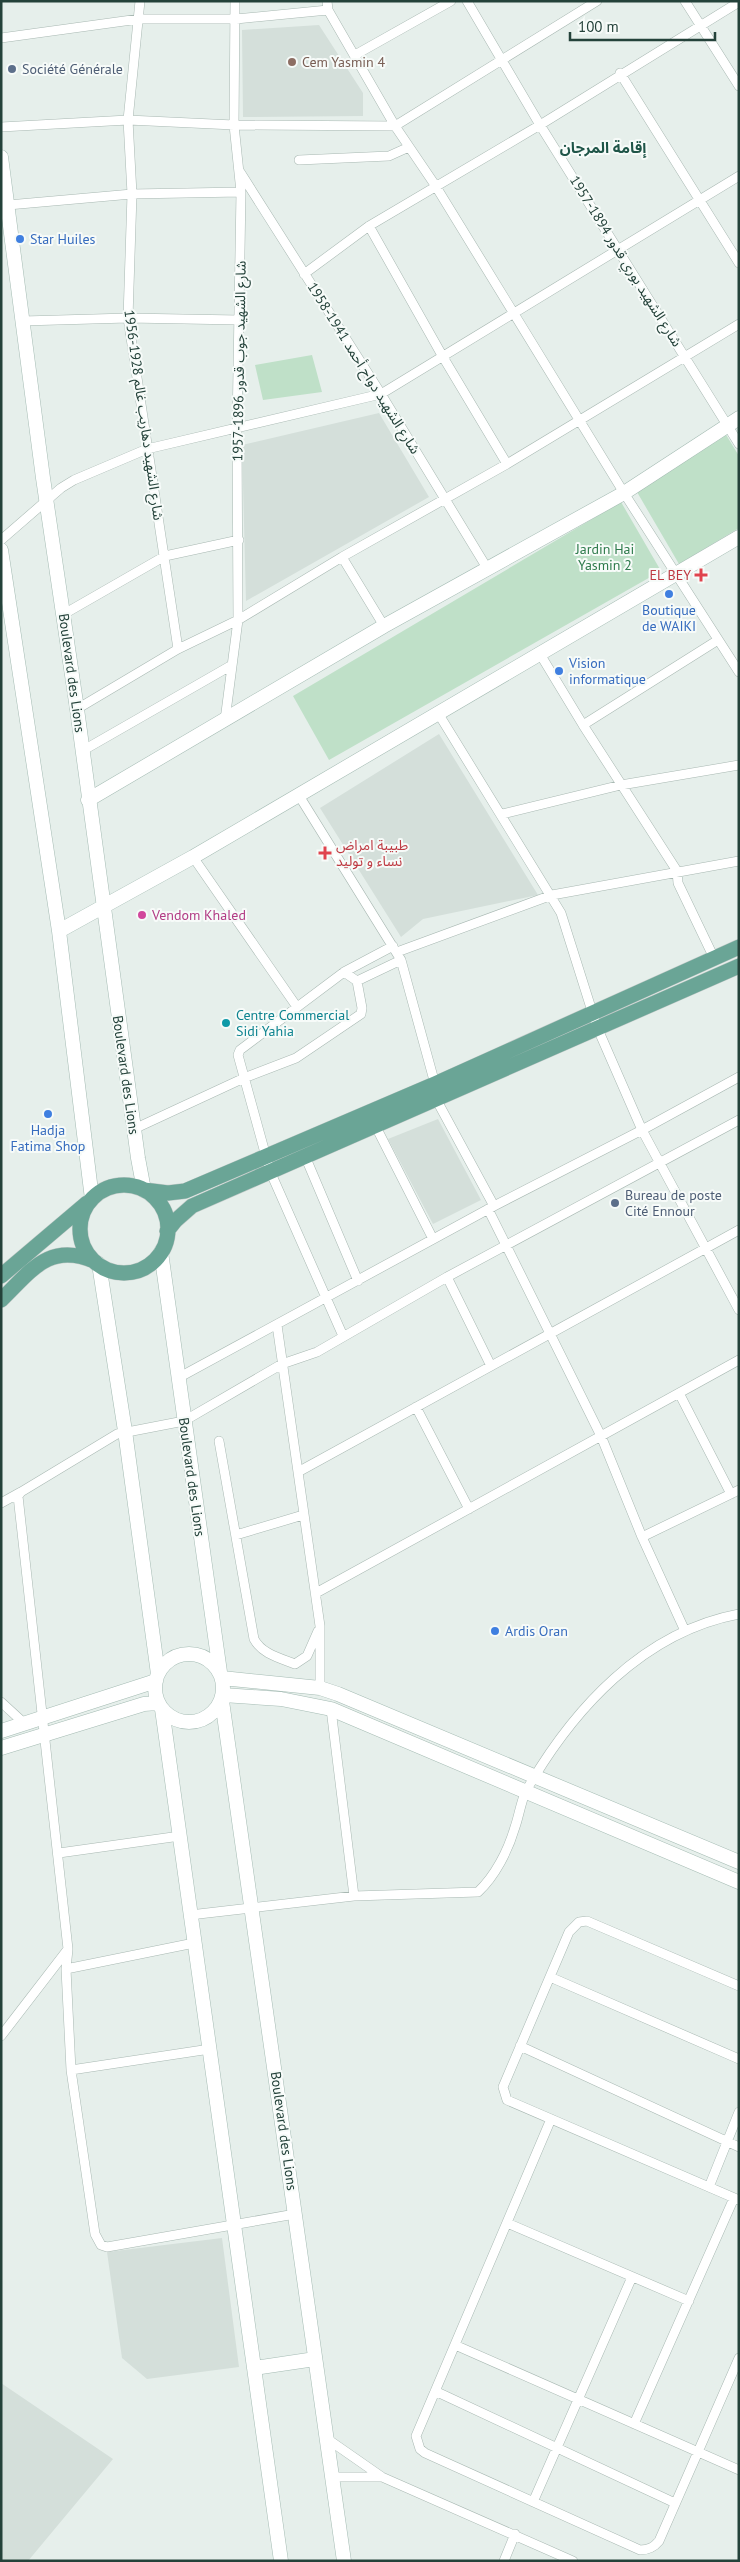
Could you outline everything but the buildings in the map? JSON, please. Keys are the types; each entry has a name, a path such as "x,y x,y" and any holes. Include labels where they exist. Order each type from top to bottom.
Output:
{"main road":[{"name":"Boulevard des Lions","path":"1,157 5,206 144,1190"},
{"path":"88,800 384,626 624,493 733,421"},
{"path":"60,931 193,857 739,537"},
{"path":"1,550 60,931 92,1199 82,1216 80,1225 83,1245 96,1262 125,1431 157,1678 155,1692 160,1706 180,1836 281,2561"},
{"path":"1,1276 40,1241 107,1188 126,1185 144,1190 168,1193 185,1191 267,1156 436,1091 595,1020 739,947"},
{"path":"595,1020 739,966"},
{"path":"1,1300 32,1270 58,1254 77,1254 115,1272 136,1271 146,1267 161,1252 167,1232 179,1217 192,1206 375,1125 436,1091"},
{"path":"144,1190 162,1207 167,1232"},
{"name":"Boulevard des Lions","path":"161,1252 221,1675"},
{"path":"1,1731 44,1718 157,1678 170,1660 188,1654 206,1658 221,1675 223,1698 210,1716 191,1723 172,1718 160,1706 144,1704 1,1748"},
{"path":"221,1675 320,1688 739,1862"},
{"path":"223,1698 264,1696 332,1709 739,1882"},
{"name":"Boulevard des Lions","path":"223,1698 344,2561"},
{"path":"254,2368 315,2359"}],"street":[{"name":"شارع الشهيد دهاريب غالم 1928-1956","path":"140,1 128,120 132,194 128,318 146,449 165,556 178,649"},
{"name":"شارع الشهيد جوب قدور 1896-1957","path":"225,720 238,620 241,192 234,125 235,1"},
{"path":"355,55 451,1"},
{"name":"شارع الشهيد بوري قدور 1894-1957","path":"467,1 540,125 617,248 685,355 733,421 739,444"},
{"path":"1,127 128,120 234,125 395,126 597,1"},
{"path":"685,1 739,86"},
{"path":"304,274 369,226 435,185 540,125 620,73 739,2"},
{"path":"1,38 139,19 236,19 328,6 395,126 435,185 624,493 739,672"},
{"path":"620,73 739,263"},
{"path":"300,160 389,156 409,147"},
{"name":"شارع الشهيد دواح أحمد 1941-1958","path":"238,169 382,394 487,568"},
{"path":"1,540 74,480 146,449 382,394 617,248 739,176"},
{"path":"5,206 132,194 241,192"},
{"path":"369,226 443,357 507,464"},
{"path":"22,321 128,318 239,320"},
{"path":"77,709 178,649 238,620 342,557 507,464 739,324"},
{"path":"64,614 165,556 239,540"},
{"path":"342,557 384,626"},
{"path":"583,725 718,640"},
{"path":"540,654 583,725 677,871 678,883 714,958"},
{"path":"82,751 232,664"},
{"path":"438,712 562,913 595,1020 642,1130 659,1165 739,1310"},
{"path":"502,814 621,785 739,765"},
{"path":"298,794 397,953 436,1091 491,1207 505,1246 601,1436 642,1537 685,1631"},
{"path":"193,857 297,1007"},
{"path":"343,1336 270,1171 238,1056 240,1050 344,972 552,895 739,861"},
{"path":"357,981 397,953"},
{"path":"134,1129 244,1078 296,1058 361,1014 362,1008 357,981 344,972"},
{"path":"178,1378 491,1207 642,1130 739,1077"},
{"path":"1,1503 125,1431 184,1421 282,1364 316,1352 505,1246 659,1165 739,1120"},
{"path":"375,1125 433,1239"},
{"path":"305,1156 358,1281"},
{"path":"298,1472 739,1230"},
{"path":"447,1278 491,1366"},
{"path":"277,1325 320,1626 320,1688"},
{"path":"316,1593 739,1360"},
{"path":"642,1537 735,1492 679,1393"},
{"path":"416,1407 469,1509"},
{"path":"219,1441 254,1639 262,1650 294,1664 306,1656 320,1626"},
{"path":"21,1492 18,1501 46,1735 68,1949 66,1969 71,2070 94,2234 101,2245 107,2247 295,2214"},
{"path":"236,1535 303,1515"},
{"path":"190,1915 354,1896 478,1892 490,1882 512,1838 526,1792 568,1729 598,1692 635,1661 685,1631 739,1614"},
{"path":"1,1702 25,1724"},
{"path":"332,1709 354,1896"},
{"path":"59,1854 180,1836"},
{"path":"634,2424 737,2199 507,2100 503,2094 503,2087 569,1932 579,1922 587,1921 739,1986"},
{"path":"66,1969 194,1943"},
{"path":"1,2036 68,1949"},
{"path":"550,1977 739,2059"},
{"path":"520,2046 739,2147"},
{"path":"71,2070 210,2049"},
{"path":"709,2187 739,2112"},
{"path":"552,2119 416,2436 420,2449 425,2453 640,2550 654,2546 659,2541 739,2358"},
{"path":"507,2223 689,2301"},
{"path":"533,2502 632,2277"},
{"path":"454,2345 739,2470"},
{"path":"435,2391 675,2503"},
{"path":"326,2438 382,2477 573,2561"},
{"path":"332,2477 382,2477"},
{"path":"504,2561 515,2534"}],"shaded area":[{"name":"Cem Yasmin 4","path":"319,25 363,93 363,116 243,117 242,30"},
{"path":"379,413 429,497 246,601 242,445"},
{"path":"439,734 538,895 423,919 401,937 320,808"},
{"path":"438,1119 481,1200 433,1224 388,1139"},
{"path":"222,2238 239,2367 147,2379 122,2358 107,2252"},
{"path":"1,2383 113,2459 28,2561 1,2561"}],"green space":[{"path":"312,355 322,392 263,400 255,365"},
{"name":"Jardin Hai Yasmin 2","path":"725,433 739,456 739,528 679,564 637,492"},
{"name":"Jardin Hai Yasmin 2","path":"621,502 661,571 329,760 293,696"}],"place":[{"name":"Cem Yasmin 4","path":"292,62"},
{"name":"Société Générale","path":"12,69"},
{"name":"Star Huiles","path":"20,239"},
{"name":"EL BEY","path":"701,575"},
{"name":"Boutique de WAIKI","path":"669,594"},
{"name":"Vision informatique","path":"559,671"},
{"name":"طبيبة امراض نساء و توليد","path":"325,853"},
{"name":"Vendom Khaled","path":"142,915"},
{"name":"Centre Commercial Sidi Yahia","path":"226,1023"},
{"name":"Hadja Fatima Shop","path":"48,1114"},
{"name":"Bureau de poste Cité Ennour","path":"615,1203"},
{"name":"Ardis Oran","path":"495,1631"}],"district":[{"name":"إقامة المرجان","path":"603,147"}]}
